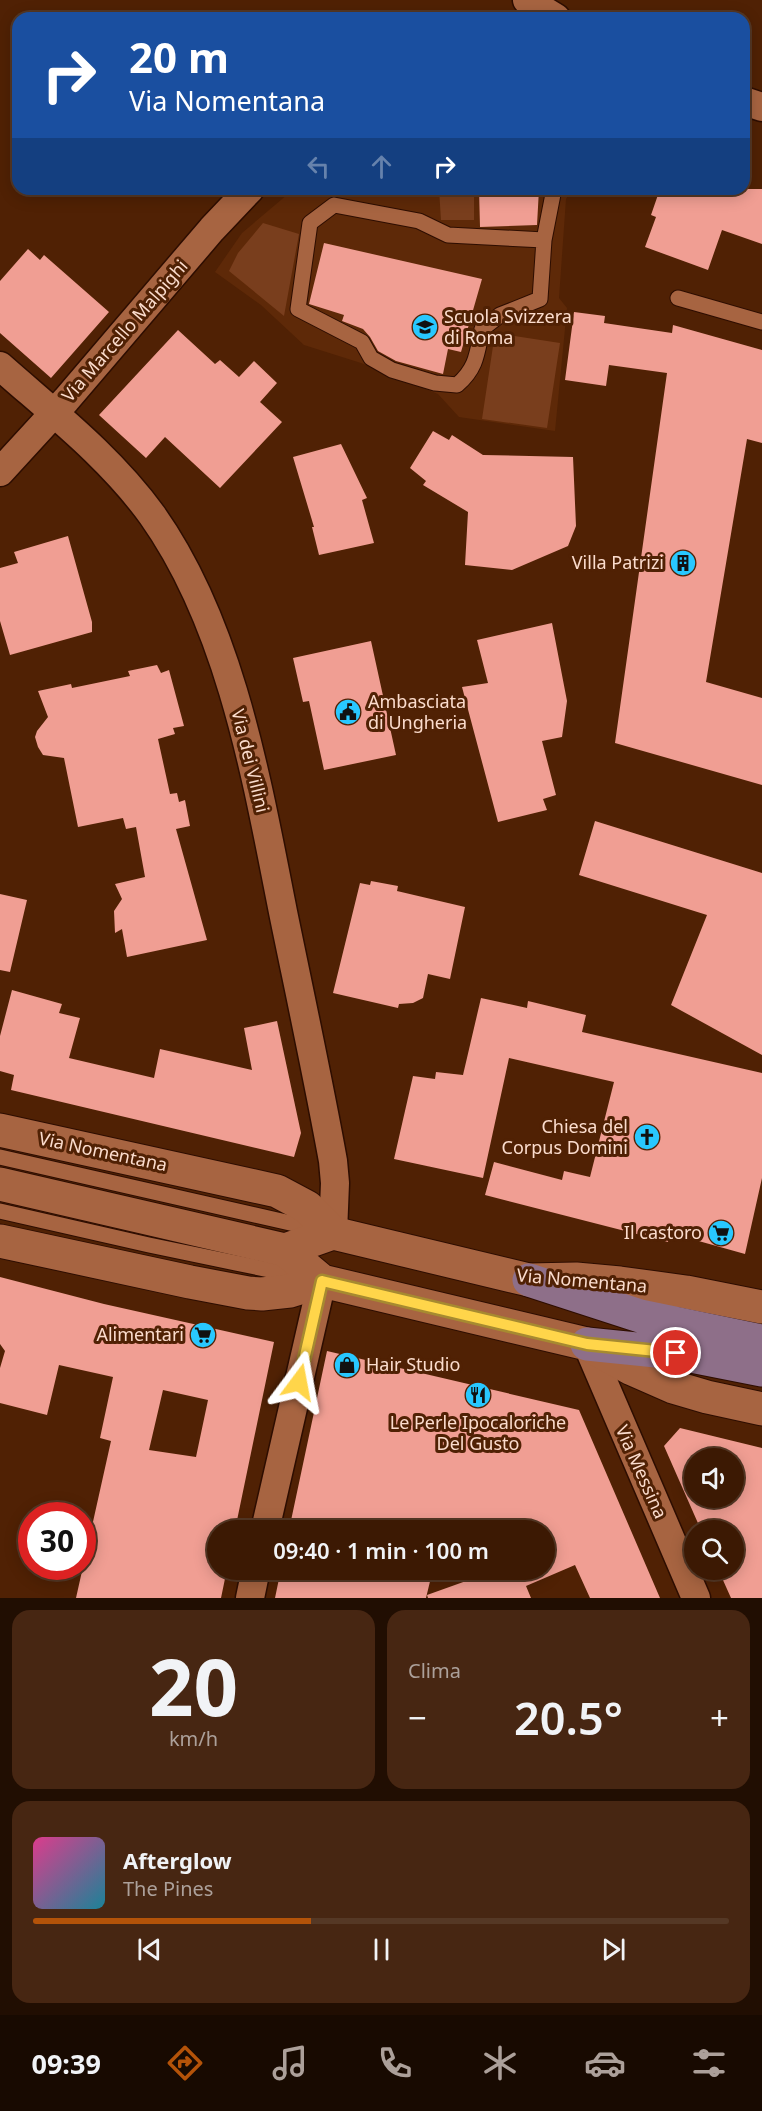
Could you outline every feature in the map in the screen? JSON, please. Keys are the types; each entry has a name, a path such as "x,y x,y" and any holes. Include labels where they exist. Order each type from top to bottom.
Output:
{"main road":[{"name":"Via Nomentana","path":"0,1130 277,1191 308,1207 333,1233 529,1280 576,1279 620,1282 762,1307"},
{"path":"0,1184 285,1250 322,1281 587,1344 676,1353 762,1370"},
{"path":"285,1250 333,1233"},
{"path":"0,1241 248,1293 290,1291 322,1281"},
{"path":"529,1280 640,1316 762,1341"},
{"path":"587,1344 632,1369 673,1387 762,1409"}],"street":[{"path":"526,0 546,12"},
{"name":"Via Marcello Malpighi","path":"0,472 244,195"},
{"name":"Via dei Villini","path":"0,366 117,472 141,500 163,533 193,588 229,681 259,789 330,1143 335,1183 333,1233"},
{"path":"267,1520 322,1281"},
{"name":"Via Messina","path":"587,1344 696,1598"},
{"path":"250,1598 254,1580"}],"lane":[{"path":"544,240 447,235 419,221 334,205 310,223 298,309 362,342 371,358 392,370 435,383 457,386 468,376 475,364 482,329 500,315 540,300 544,240 553,195"},
{"path":"678,298 762,322"},
{"name":"Via Nomentana","path":"0,1157 333,1233"},
{"path":"0,1211 322,1281"}],"shaded area":[{"name":"Scuola Svizzera di Roma","path":"287,195 568,195 566,199 559,298 567,308 555,431 459,417 438,394 361,363 304,345 261,305 215,272 242,233"},
{"path":"439,195 474,195 474,220 441,220"},
{"path":"263,223 299,234 284,316 229,271 238,253"},
{"path":"495,333 560,343 547,428 482,419"}],"building":[{"path":"750,189 762,189 762,244 722,230 708,270 645,247 656,217 651,215 658,195 750,195"},
{"path":"479,195 539,195 537,225 480,227"},
{"path":"324,243 482,279 461,352 448,349 443,374 396,361 378,351 363,329 342,321 344,315 309,304"},
{"path":"28,249 40,260 44,255 109,312 51,378 0,333 0,281"},
{"name":"Villa Patrizi","path":"574,312 605,316 604,323 672,333 673,325 762,350 762,443 747,439 706,682 762,698 762,785 615,743 667,373 609,365 606,386 565,380"},
{"path":"178,330 215,364 220,360 239,377 254,361 277,383 260,402 282,422 220,488 165,437 146,458 99,415"},
{"path":"433,431 449,440 452,435 483,455 573,457 576,526 568,546 512,570 465,565 468,512 423,485 426,481 410,468"},
{"path":"341,444 367,498 362,500 374,543 319,555 312,527 314,527 293,457"},
{"path":"68,536 92,622 92,632 10,655 0,621 0,568 18,563 14,552"},
{"path":"552,623 567,701 562,737 542,741 556,795 543,799 547,810 498,822 462,687 488,683 477,640"},
{"path":"371,641 396,755 324,770 309,701 303,702 293,658"},
{"path":"157,665 161,673 169,670 184,726 173,728 175,734 158,739 170,794 177,793 179,802 185,800 190,826 176,829 207,940 127,957 122,929 115,933 114,911 122,899 115,884 145,877 136,827 126,829 123,818 78,827 64,758 43,755 35,737 48,717 38,691 71,684 72,688 130,676 128,671"},
{"path":"595,821 762,873 762,1055 671,1005 707,915 579,875"},
{"path":"371,881 398,886 397,891 465,907 450,979 428,974 423,998 413,1003 399,1004 398,1008 333,993 360,883 370,885"},
{"path":"0,894 27,900 10,972 0,970"},
{"path":"12,990 62,1004 59,1013 80,1018 69,1058 154,1078 160,1049 252,1070 244,1028 277,1021 301,1133 294,1157 11,1090 14,1075 0,1071 0,1036"},
{"path":"481,998 527,1008 528,1001 586,1015 582,1032 762,1073 762,1178 745,1254 670,1233 668,1242 485,1195 494,1162 562,1180 564,1171 590,1177 614,1082 509,1058 483,1178 394,1159 413,1076 435,1079 436,1072 463,1075"},
{"path":"0,1277 104,1304 274,1342 237,1520 207,1520 207,1580 225,1580 221,1598 76,1598 80,1580 96,1580 96,1508 111,1441 100,1438 113,1377 59,1365 47,1415 0,1403 0,1368 5,1351 0,1344","holes":["163,1390 208,1400 196,1457 149,1450"]},
{"path":"327,1351 579,1410 660,1598 590,1598 575,1565 555,1574 555,1520 291,1520"},
{"path":"680,1428 762,1448 762,1598 731,1598 723,1580 744,1580 744,1520 697,1520 691,1508 744,1508 744,1448 684,1448 684,1491 664,1446"},
{"path":"279,1580 430,1580 426,1598 275,1598"},
{"path":"469,1580 540,1580 526,1586 531,1598 428,1598 427,1595"}],"place":[{"name":"Scuola Svizzera di Roma","path":"425,327"},
{"name":"Villa Patrizi","path":"683,563"},
{"name":"Ambasciata di Ungheria","path":"348,712"},
{"name":"Chiesa del Corpus Domini","path":"647,1137"},
{"name":"Il castoro","path":"721,1233"},
{"name":"Alimentari","path":"203,1335"},
{"name":"Hair Studio","path":"347,1365"},
{"name":"Le Perle Ipocaloriche Del Gusto","path":"478,1395"}],"route":[{"path":"299,1382 322,1281 587,1344 676,1353"}]}
